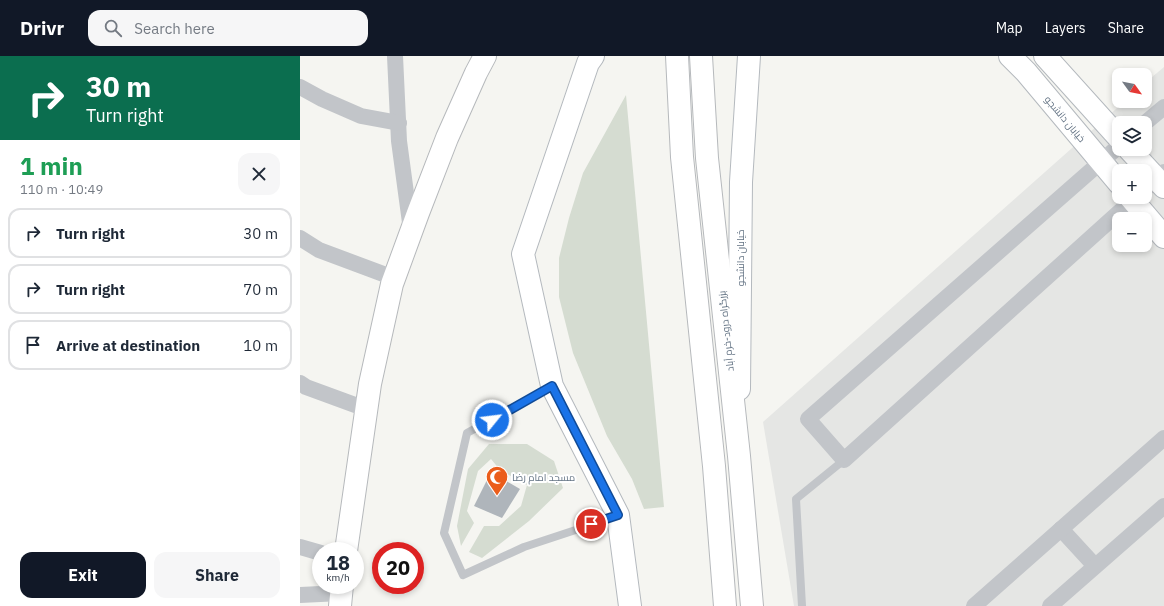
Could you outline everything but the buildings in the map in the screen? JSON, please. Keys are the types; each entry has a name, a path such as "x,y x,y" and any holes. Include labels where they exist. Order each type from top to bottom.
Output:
{"main road":[{"path":"347,542 370,384 394,278 447,138 485,56"},
{"path":"593,56 588,63 523,254 552,386 618,515 630,606"},
{"path":"677,56 682,157 714,466 725,606"},
{"name":"بزرگراه درود-خرم آباد","path":"701,56 707,158 739,460 752,606"},
{"name":"خیابان دانشجو","path":"739,460 741,182 749,56"},
{"name":"خیابان دانشجو","path":"1010,56 1026,72 1112,175"},
{"path":"1045,56 1112,130"},
{"path":"1152,203 1164,238"}],"street":[{"path":"395,56 399,141 411,231"},
{"path":"300,87 322,99 360,116 399,123"},
{"path":"1152,117 1164,106"},
{"path":"1112,152 808,419 844,460 1130,204"},
{"path":"300,238 319,250 394,278"},
{"path":"300,383 306,387 366,409"},
{"path":"974,606 1164,438"},
{"path":"1050,606 1164,506"},
{"path":"1061,529 1095,566"},
{"path":"300,547 312,550"},
{"path":"300,595 341,595"}],"lane":[{"path":"552,386 467,434 444,533 463,575 524,547 618,515"},
{"path":"802,606 796,499 844,460"}],"shaded area":[{"path":"1164,67 1164,606 794,606 763,422 1117,108 1152,108 1152,77"},
{"path":"626,95 664,507 644,509 632,479 607,436 573,353 559,297 559,258 569,218 583,173"},
{"path":"489,444 527,444 554,461 563,488 529,521 482,558 469,552 484,526 499,526 521,506 527,485 500,470 491,459 478,471 467,511 474,523 461,546 457,526 468,469"}],"place":[{"name":"مسجد امام رضا","path":"497,496"}],"route":[{"path":"492,420 552,386 618,515 591,524"}]}
